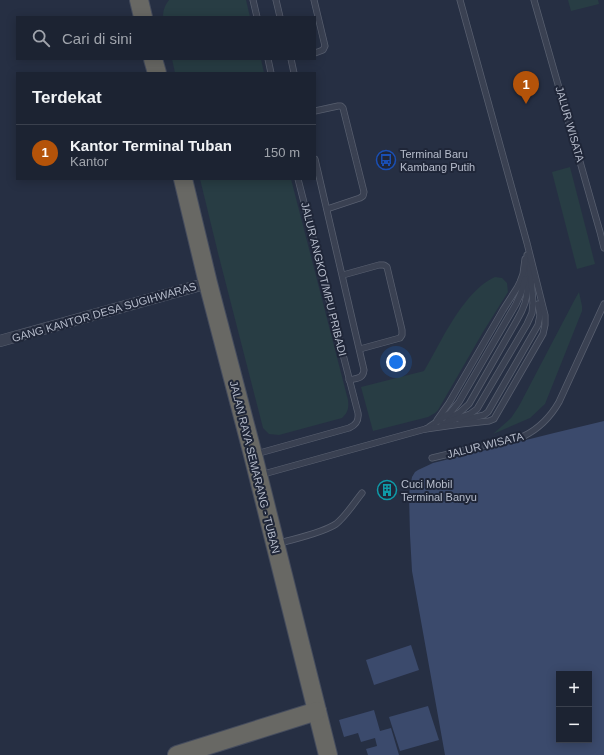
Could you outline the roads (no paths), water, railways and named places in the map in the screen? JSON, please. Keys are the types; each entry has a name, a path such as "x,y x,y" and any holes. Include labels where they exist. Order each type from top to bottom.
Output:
{"highway":[{"path":"139,0 143,16"},
{"path":"153,60 157,72"},
{"name":"JALAN RAYA SEMARANG - TUBAN","path":"182,180 328,755"},
{"path":"177,755 317,711"}],"street":[{"name":"GANG KANTOR DESA SUGIHWARAS","path":"0,341 208,283"}],"lane":[{"path":"253,0 257,16"},
{"path":"276,0 280,16"},
{"path":"314,0 325,46 323,50 316,53"},
{"path":"426,429 489,421 494,419 543,334 545,325 545,315 527,243 460,0"},
{"name":"JALUR WISATA","path":"534,0 604,248"},
{"path":"268,60 271,72"},
{"path":"291,60 294,72"},
{"name":"JALUR ANGKOT/MPU PRIBADI","path":"316,111 338,106 343,108 364,192 362,197 327,209"},
{"name":"JALUR ANGKOT/MPU PRIBADI","path":"316,163 364,370 362,377 349,380"},
{"name":"JALUR ANGKOT/MPU PRIBADI","path":"253,455 353,426 357,422 358,417 298,180"},
{"path":"426,429 437,420 443,412 517,288 523,274 527,243"},
{"path":"426,429 452,417 469,404 517,320 525,304 526,298 528,272 527,243"},
{"path":"426,429 463,416 476,409 527,324 532,313 532,303 527,243"},
{"path":"258,475 486,414 536,330 540,318 527,243"},
{"name":"JALUR ANGKOT/MPU PRIBADI","path":"343,275 379,265 384,265 387,267 403,333 400,338 360,349"},
{"name":"JALUR WISATA","path":"432,458 524,436 542,423 552,413 559,402 604,304"},
{"path":"275,545 320,531 335,524 362,493"}],"water":[{"path":"604,421 604,755 445,755 412,571 410,535 409,494 412,477 418,470 433,463"},
{"path":"411,645 419,670 374,685 366,660"},
{"path":"428,706 439,740 400,751 389,717"},
{"path":"374,710 380,731 391,728 399,755 368,755 366,749 377,746 375,738 361,742 358,733 344,737 339,720"}],"place":[{"name":"Kantor Terminal Tuban","path":"526,104"},
{"name":"Terminal Baru Kambang Putih","path":"386,160"},
{"name":"Cuci Mobil Terminal Banyu","path":"387,490"}]}
